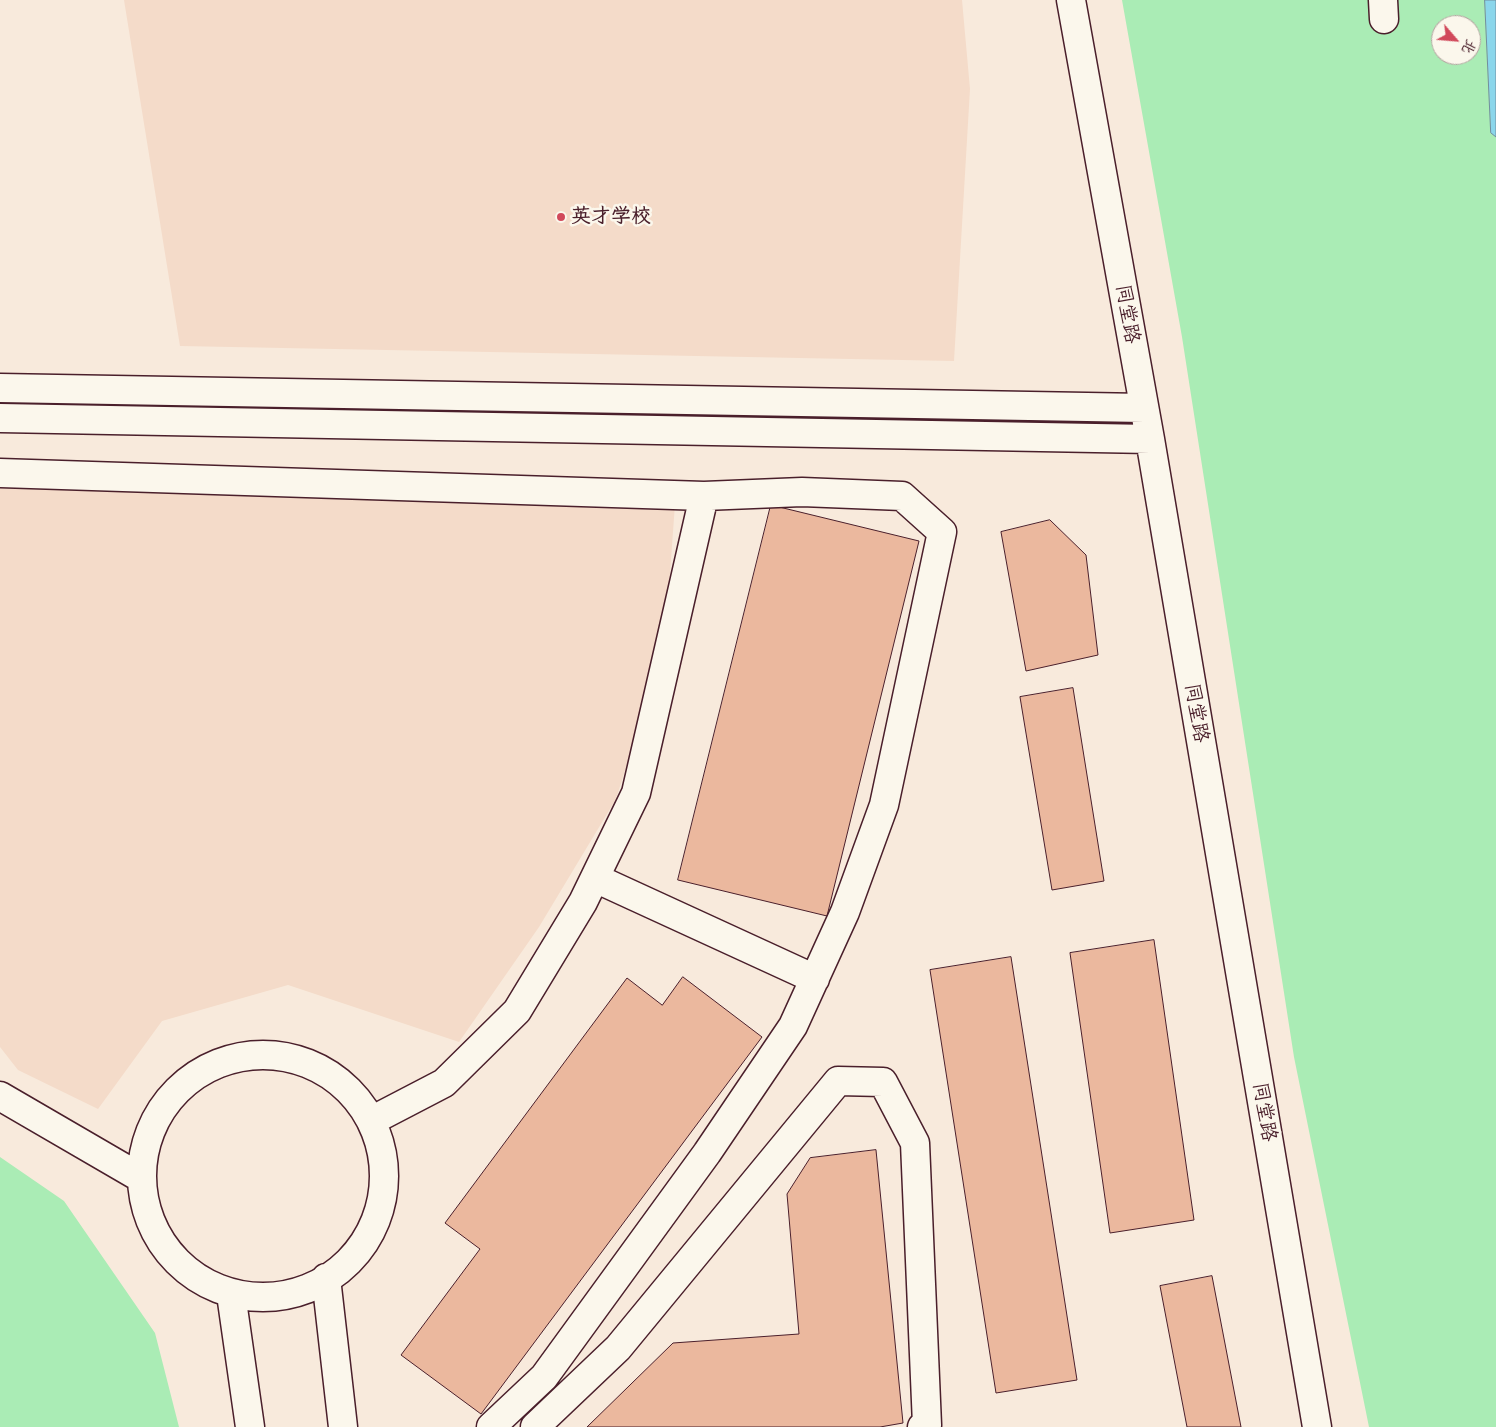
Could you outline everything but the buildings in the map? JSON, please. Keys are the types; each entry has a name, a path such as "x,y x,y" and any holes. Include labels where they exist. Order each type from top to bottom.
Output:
{"street":[{"name":"同堂路","path":"1071,0 1150,439 1317,1427"},
{"path":"0,388 1144,408"},
{"path":"0,418 1150,439"},
{"path":"0,473 704,496 802,492 902,496 942,532 884,805 845,912 794,1026 701,1161 544,1377 491,1427"},
{"path":"371,1121 444,1083 517,1011 583,902 636,793 704,496"},
{"path":"594,878 815,979"},
{"path":"261,1053 303,1060 340,1080 368,1112 371,1121 382,1152 383,1195 369,1235 349,1262 314,1286 273,1297 231,1294 193,1276 163,1246 145,1208 141,1178 147,1136 168,1099 200,1071 240,1056 261,1053"},
{"path":"535,1427 618,1348 838,1081 883,1082 915,1143 927,1425 922,1427"},
{"path":"0,1096 141,1178"},
{"path":"326,1278 343,1427"},
{"path":"231,1294 250,1427"}],"shaded area":[{"name":"英才学校","path":"124,0 962,0 970,89 954,361 180,346"},
{"path":"0,482 675,504 665,643 616,799 539,927 459,1042 288,985 162,1021 98,1109 18,1070 0,1047"}],"green space":[{"path":"1122,0 1496,0 1496,1427 1369,1427 1294,1057 1182,337"},
{"path":"0,1157 64,1201 155,1333 179,1427 0,1427"}],"water":[{"path":"1485,0 1496,0 1496,137 1491,133"}],"place":[{"name":"英才学校","path":"561,217"}]}
